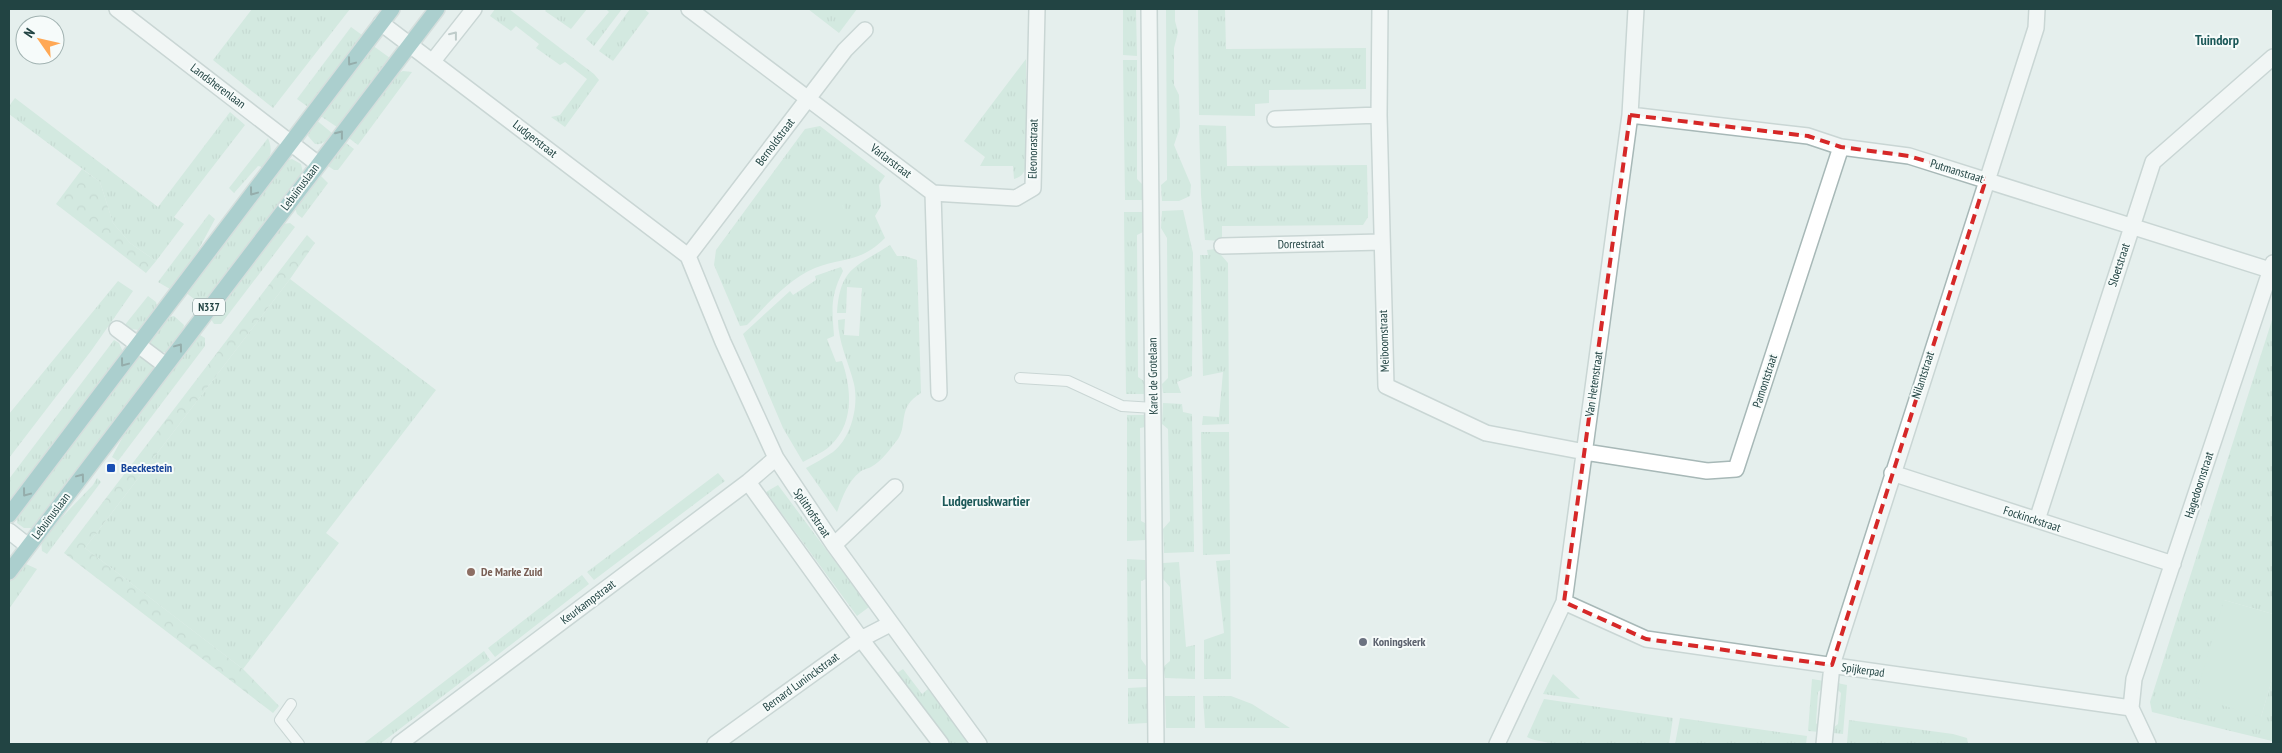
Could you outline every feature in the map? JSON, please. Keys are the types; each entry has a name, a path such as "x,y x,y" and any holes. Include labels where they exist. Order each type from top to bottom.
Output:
{"main road":[{"name":"N337","path":"9,515 392,9"},
{"name":"Lebuïnuslaan","path":"9,572 437,9"}],"street":[{"name":"Landsherenlaan","path":"117,9 318,164"},
{"path":"433,61 474,9"},
{"name":"Varlarstraat","path":"689,9 933,193"},
{"name":"Eleonorastraat","path":"933,193 1016,198 1032,188 1037,9"},
{"name":"Karel de Grotelaan","path":"1148,9 1154,408 1156,744"},
{"name":"Meiboomstraat","path":"1380,9 1381,242 1386,386 1486,434 1584,452"},
{"name":"Van Hetenstraat","path":"1496,744 1564,602 1630,115 1636,9"},
{"name":"Nilantstraat","path":"1824,744 1832,665 2036,28 2037,9"},
{"name":"Ludgerstraat","path":"381,23 688,256"},
{"name":"Bernoldstraat","path":"688,256 808,98 846,50 865,30"},
{"name":"Sloetstraat","path":"2037,520 2153,162 2273,57"},
{"path":"1275,119 1379,115"},
{"name":"Putmanstraat","path":"1630,115 1808,136 1841,147 1909,156 2272,268"},
{"name":"Pamontstraat","path":"1584,452 1707,471 1736,469 1841,147"},
{"path":"933,193 939,393"},
{"name":"Dorrestraat","path":"1222,246 1381,242"},
{"name":"Splithofstraat","path":"688,256 723,342 776,458 890,624 980,744"},
{"name":"Hagedoornstraat","path":"2131,708 2134,679 2272,268"},
{"path":"117,329 165,365"},
{"name":"Keurkampstraat","path":"399,744 748,482 776,458"},
{"name":"Fockinckstraat","path":"1892,473 2173,564"},
{"path":"748,482 861,639 941,744"},
{"path":"834,545 895,487"},
{"path":"9,531 28,546"},
{"name":"Spijkerpad","path":"1564,602 1646,639 2131,708"},
{"name":"Bernard Luninckstraat","path":"715,744 861,639 890,624"},
{"path":"2131,708 2148,744"}],"lane":[{"path":"1020,378 1068,381 1122,406 1154,408"},
{"path":"291,704 280,720 299,744"}],"highlighted area":[{"path":"1630,115 1808,136 1841,147 1909,156 1986,179 1832,665 1646,639 1564,602"}],"green space":[{"path":"252,9 350,9 273,108 213,60"},
{"path":"495,9 509,9 594,74 599,80 565,127 551,117 560,115 587,79 565,62 560,65 536,48 539,44 516,26 511,31 490,16"},
{"path":"547,9 587,9 571,29 545,11"},
{"path":"606,9 622,9 594,46 586,39 609,12"},
{"path":"630,9 644,9 649,13 613,61 599,51"},
{"path":"808,9 857,9 839,33"},
{"path":"1123,9 1136,9 1137,56 1123,55"},
{"path":"1166,9 1175,9 1175,21 1178,32 1174,48 1174,85 1179,95 1180,127 1174,145 1191,185 1190,196 1179,201 1162,201 1161,185 1167,180"},
{"path":"1225,9 1226,49 1366,48 1366,89 1269,90 1269,103 1255,104 1255,116 1199,115 1198,10"},
{"path":"351,27 362,35 308,107 297,99"},
{"path":"372,45 390,58 337,127 319,115"},
{"path":"1026,59 1026,166 1022,175 1014,179 1013,166 980,166 985,157 964,141"},
{"path":"1123,60 1137,60 1137,179 1142,184 1144,200 1125,200"},
{"path":"403,71 412,72 358,145 346,136 394,75"},
{"path":"15,98 158,207 230,112 245,125 174,217 184,224 156,261 130,243 113,223 100,182 9,114 9,106"},
{"path":"315,119 332,133 321,144 315,144 308,136 309,128"},
{"path":"1199,125 1226,126 1227,166 1367,165 1368,217 1363,225 1222,226 1222,241 1205,240 1201,195"},
{"path":"820,126 885,176 879,185 881,206 875,216 885,238 860,256 815,268 805,273 778,293 747,325 740,326 714,265 716,250 805,129"},
{"path":"268,138 271,150 268,160 263,167 258,166 234,193 229,188"},
{"path":"342,140 354,149 338,170 334,170 325,164"},
{"path":"292,159 301,164 303,173 202,305 185,292 283,162"},
{"path":"82,169 100,182 113,223 130,243 156,261 146,273 56,204"},
{"path":"318,173 328,183 302,218 297,214 295,208"},
{"path":"809,201 845,201 845,225 809,225"},
{"path":"1183,210 1193,253 1192,376 1177,382 1181,393 1163,393 1162,384 1168,378 1167,238 1161,228 1162,211"},
{"path":"1124,212 1144,212 1143,232 1137,235 1138,377 1144,381 1146,394 1126,394"},
{"path":"209,214 215,219 194,258 170,289 158,282"},
{"path":"290,223 295,227 221,324 214,324 209,316 283,224"},
{"path":"307,235 315,243 290,279 85,548 243,669 279,706 273,713 64,553"},
{"path":"890,245 897,256 905,256 917,260 921,393 914,398 906,410 898,439 879,462 861,471 852,480 837,512 806,468 833,452 845,439 854,411 854,384 838,328 838,320 845,319 844,335 859,336 862,288 847,287 846,313 837,313 839,298 846,277 852,270"},
{"path":"1216,249 1228,263 1229,424 1202,425 1203,416 1219,417 1223,372 1203,376 1200,255 1208,255 1207,250"},
{"path":"841,267 843,271 836,288 833,303 834,336 827,339 836,362 842,361 848,383 849,406 847,417 838,437 830,446 803,462 783,428 743,334 790,291 793,295 816,280 815,276"},
{"path":"290,279 436,390 326,533 339,543 243,669 85,548"},
{"path":"118,281 133,291 91,351 9,458 9,414"},
{"path":"148,296 156,302 157,307 139,330 124,326"},
{"path":"174,316 184,325 183,330 167,352 160,352 146,344 166,318"},
{"path":"2273,317 2273,614 2224,600 2261,717 2273,676 2272,741 2152,712 2150,702"},
{"path":"195,335 205,338 205,346 118,461 112,457 136,412"},
{"path":"114,340 119,343 123,352 9,503 9,479"},
{"path":"139,352 151,362 155,369 34,528 24,528 17,523 17,512"},
{"path":"1163,403 1182,404 1183,412 1192,414 1194,552 1164,553 1163,529 1170,521 1168,429 1162,424"},
{"path":"1127,415 1146,415 1145,427 1140,428 1141,521 1145,523 1146,540 1127,541"},
{"path":"1201,432 1229,432 1230,554 1203,555"},
{"path":"718,473 725,481 594,580 587,572"},
{"path":"97,478 101,482 47,554 42,551 41,539 93,485"},
{"path":"778,485 869,607 857,616 766,492"},
{"path":"1127,559 1145,560 1146,579 1141,581 1141,659 1146,666 1147,679 1128,679"},
{"path":"1230,560 1231,679 1204,679 1204,640 1224,633 1216,561"},
{"path":"1179,562 1186,647 1195,645 1195,679 1165,678 1163,667 1170,661 1170,587 1163,579 1163,563"},
{"path":"26,564 37,569 9,609 11,578 19,568"},
{"path":"582,575 589,584 495,657 488,648"},
{"path":"2224,600 2273,614 2273,676 2261,717 2195,697"},
{"path":"484,651 490,660 380,744 363,744"},
{"path":"903,669 922,694 928,689 969,743 951,744 897,673"},
{"path":"1553,674 1580,699 1543,694"},
{"path":"1812,679 1824,681 1824,687 1818,692 1816,723 1820,728 1820,732 1808,731"},
{"path":"1837,683 1847,685 1843,734 1833,733 1833,728 1838,724 1841,693 1836,688"},
{"path":"1147,687 1147,723 1128,724 1128,688"},
{"path":"1165,696 1195,696 1195,728 1166,728"},
{"path":"1203,696 1231,696 1252,704 1290,728 1205,728"},
{"path":"1544,699 1673,718 1669,744 1574,744 1538,741 1527,737"},
{"path":"1680,718 1807,736 1806,744 1675,744"},
{"path":"1849,720 1953,734 1967,738 1968,744 1842,744 1847,743"}],"place":[{"name":"Beeckestein","path":"111,468"},
{"name":"De Marke Zuid","path":"471,572"},
{"name":"Koningskerk","path":"1363,642"}],"district":[{"name":"Tuindorp","path":"2217,40"},
{"name":"Ludgeruskwartier","path":"986,501"}]}
